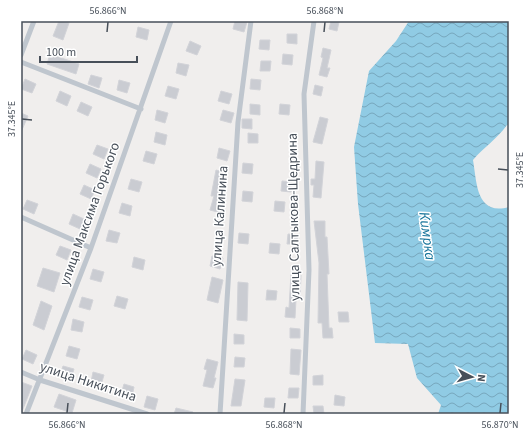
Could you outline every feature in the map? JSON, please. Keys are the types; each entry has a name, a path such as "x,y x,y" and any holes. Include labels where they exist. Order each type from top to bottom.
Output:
{"street":[{"path":"21,55 34,21"},
{"name":"улица Максима Горького","path":"26,414 91,248 171,21"},
{"name":"улица Калинина","path":"220,414 238,122 251,21"},
{"name":"улица Салтыкова-Щедрина","path":"304,414 309,270 304,94 314,21"},
{"path":"21,62 141,109"},
{"path":"21,217 91,248"},
{"name":"улица Никитина","path":"21,372 40,380 147,414"}],"water":[{"name":"Кимрка","path":"409,21 509,21 509,125 507,125 499,135 473,160 477,187 484,202 490,207 498,209 509,207 509,414 438,414 441,405 417,378 408,344 375,343 358,204 354,147 369,71 396,41"}],"building":[{"path":"59,21 69,23 63,40 53,36"},
{"path":"235,21 247,22 244,32 233,29"},
{"path":"331,21 339,22 337,31 329,29"},
{"path":"138,27 149,30 147,40 136,37"},
{"path":"287,34 297,34 297,44 287,43"},
{"path":"260,40 270,40 269,50 259,49"},
{"path":"190,41 201,46 197,55 186,51"},
{"path":"323,48 331,50 327,68 330,68 327,77 319,75 323,58 321,57"},
{"path":"50,54 79,64 76,74 47,64"},
{"path":"283,54 293,55 292,65 282,64"},
{"path":"261,61 271,61 270,71 260,71"},
{"path":"178,63 189,65 186,76 176,73"},
{"path":"91,75 102,78 99,88 88,84"},
{"path":"25,79 36,84 32,93 21,89"},
{"path":"251,79 261,80 260,90 250,89"},
{"path":"119,80 130,83 127,93 117,90"},
{"path":"315,85 323,87 321,96 313,94"},
{"path":"168,86 179,89 176,99 165,96"},
{"path":"60,91 71,96 67,106 56,101"},
{"path":"221,91 232,94 229,104 218,101"},
{"path":"81,102 92,107 88,116 77,111"},
{"path":"250,104 260,105 260,115 250,114"},
{"path":"280,104 290,105 289,115 279,114"},
{"path":"157,110 168,113 165,123 155,120"},
{"path":"223,110 234,113 231,123 220,120"},
{"path":"21,113 28,116 21,132"},
{"path":"320,117 328,119 322,144 313,142"},
{"path":"242,119 252,119 252,129 242,128"},
{"path":"156,132 167,135 165,145 154,142"},
{"path":"248,133 258,134 258,143 248,143"},
{"path":"97,145 108,149 104,159 93,154"},
{"path":"219,148 230,151 227,161 217,158"},
{"path":"146,151 157,154 154,164 143,161"},
{"path":"316,161 324,162 321,198 313,197 314,185 311,185 311,179 315,179"},
{"path":"243,163 253,164 252,174 242,173"},
{"path":"90,164 101,169 97,178 86,173"},
{"path":"216,170 227,173 223,188 225,188 221,202 224,203 221,213 210,210 214,196 211,196"},
{"path":"131,179 142,182 139,192 128,189"},
{"path":"282,181 292,182 291,192 281,191"},
{"path":"84,185 95,190 91,199 80,194"},
{"path":"243,191 253,192 252,202 242,201"},
{"path":"27,200 38,204 34,214 23,209"},
{"path":"275,201 285,202 284,212 274,211"},
{"path":"122,203 132,206 130,216 119,213"},
{"path":"73,214 84,219 80,229 69,224"},
{"path":"314,221 325,221 325,237 327,237 329,274 327,274 329,328 332,328 333,338 323,338 322,323 318,323 319,263"},
{"path":"109,230 120,233 117,243 106,241"},
{"path":"239,233 249,234 248,244 238,243"},
{"path":"288,234 298,235 297,244 287,244"},
{"path":"270,243 280,244 279,254 269,253"},
{"path":"60,246 71,250 67,260 56,255"},
{"path":"212,256 223,258 220,269 210,266"},
{"path":"134,257 145,260 143,270 132,267"},
{"path":"43,268 60,273 54,292 37,286"},
{"path":"93,269 104,272 101,282 90,279"},
{"path":"291,274 301,275 300,299 296,299 295,318 285,317 286,307 289,308"},
{"path":"212,277 223,280 218,303 207,300"},
{"path":"238,282 248,283 247,321 237,320"},
{"path":"267,290 277,291 276,300 266,300"},
{"path":"117,296 128,299 125,309 114,306"},
{"path":"82,297 93,300 90,310 79,307"},
{"path":"41,301 52,306 44,330 33,325"},
{"path":"338,312 348,312 349,322 339,322"},
{"path":"73,319 84,322 82,332 71,330"},
{"path":"290,328 300,329 300,338 290,338"},
{"path":"234,334 244,335 244,344 234,344"},
{"path":"69,346 80,349 77,359 66,356"},
{"path":"291,349 301,350 299,375 290,374"},
{"path":"26,350 37,355 33,364 22,359"},
{"path":"235,357 245,358 244,367 234,367"},
{"path":"207,359 218,362 213,388 203,386 207,370 204,369"},
{"path":"63,366 74,369 71,379 60,376"},
{"path":"93,372 104,375 101,385 91,382"},
{"path":"323,375 323,385 313,385 313,376"},
{"path":"235,379 245,380 241,406 231,406"},
{"path":"21,382 32,386 21,414"},
{"path":"124,384 134,387 132,397 121,394"},
{"path":"289,388 299,388 298,398 288,398"},
{"path":"59,394 76,400 72,413 54,407"},
{"path":"335,395 345,397 344,406 334,405"},
{"path":"147,396 158,399 155,410 144,407"},
{"path":"265,398 275,398 274,408 264,407"},
{"path":"313,406 323,406 324,414 314,414"},
{"path":"176,408 193,412 192,414 174,414"}]}
